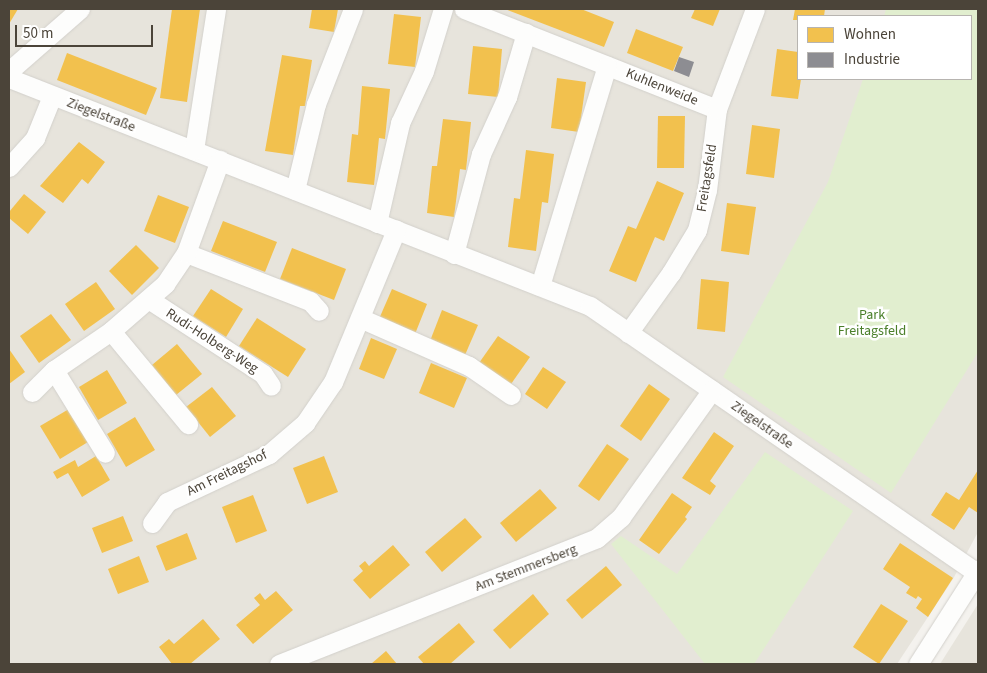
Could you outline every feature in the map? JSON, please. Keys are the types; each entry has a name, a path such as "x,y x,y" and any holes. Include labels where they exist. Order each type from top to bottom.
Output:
{"street":[{"path":"9,71 80,9"},
{"path":"194,150 216,9"},
{"path":"295,190 316,104 353,9"},
{"path":"377,223 400,123 424,71 443,9"},
{"name":"Kuhlenweide","path":"464,9 717,109"},
{"name":"Freitagsfeld","path":"628,333 671,273 697,230 707,190 717,109 755,9"},
{"path":"454,254 481,154 507,98 526,33"},
{"name":"Kuhlenweide","path":"540,286 607,66"},
{"name":"Ziegelstraße","path":"9,78 590,306 978,572"},
{"path":"9,167 35,138 52,96"},
{"name":"Rudi-Holberg-Weg","path":"32,392 54,370 111,331 150,300 186,253 220,160"},
{"name":"Am Freitagshof","path":"152,523 168,502 269,454 305,423 333,382 396,230"},
{"path":"186,253 310,302 319,311"},
{"name":"Rudi-Holberg-Weg","path":"150,300 263,374 271,386"},
{"path":"360,318 469,366 511,394"},
{"path":"111,331 188,424"},
{"path":"54,370 105,453"},
{"name":"Am Stemmersberg","path":"279,664 597,538 621,517 712,390"},
{"path":"918,664 978,572"}],"shaded area":[{"path":"9,9 978,9 978,532 953,579 897,664 9,664"},
{"path":"978,604 978,664 940,664"}],"green space":[{"name":"Park Freitagsfeld","path":"886,9 978,9 978,352 891,493 723,377 828,182 863,80 972,80 972,15 884,15"},
{"path":"765,452 853,511 754,664 705,664 611,544 621,536 677,574"}],"building: Wohnen":[{"path":"9,9 18,9 9,24"},
{"path":"172,9 200,9 187,102 160,98"},
{"path":"312,9 338,9 334,32 309,28"},
{"path":"505,9 581,9 614,22 604,47"},
{"path":"695,9 720,9 713,26 691,18"},
{"path":"795,9 825,9 824,15 797,15 797,20 793,20"},
{"path":"394,14 421,17 415,67 388,64"},
{"path":"636,29 683,47 673,71 627,53"},
{"path":"473,46 502,49 498,97 468,94"},
{"path":"777,49 797,52 797,80 801,80 798,99 771,96"},
{"path":"67,53 157,88 146,115 57,80"},
{"path":"282,55 312,60 305,106 300,106 293,155 265,151"},
{"path":"557,78 586,82 579,132 551,128"},
{"path":"362,86 390,89 385,139 379,138 374,185 347,182 352,134 358,135"},
{"path":"658,116 685,116 684,168 657,168"},
{"path":"443,119 471,122 466,170 460,169 454,217 427,213 432,166 437,166"},
{"path":"752,125 780,129 774,178 746,174"},
{"path":"79,142 105,162 88,184 82,179 63,203 40,186"},
{"path":"526,150 554,154 548,203 542,202 536,251 508,247 514,198 520,199"},
{"path":"657,181 684,193 664,241 655,237 636,282 609,271 628,226 636,229"},
{"path":"24,194 46,212 28,234 9,218 9,212"},
{"path":"158,195 189,207 175,243 144,231"},
{"path":"727,203 756,207 749,255 721,251"},
{"path":"223,221 277,242 265,272 211,251"},
{"path":"136,245 159,268 132,295 109,271"},
{"path":"292,248 346,269 334,300 280,279"},
{"path":"701,279 729,282 725,332 697,329"},
{"path":"96,282 115,309 84,331 65,304"},
{"path":"211,289 243,309 226,337 193,316"},
{"path":"392,289 427,304 415,334 379,319"},
{"path":"442,310 478,325 465,355 430,341"},
{"path":"51,314 71,340 39,363 20,336"},
{"path":"257,318 306,349 288,377 239,346"},
{"path":"498,336 530,357 511,384 479,363"},
{"path":"371,338 397,349 384,379 359,369"},
{"path":"177,344 202,374 176,395 152,365"},
{"path":"9,349 25,372 9,384"},
{"path":"431,363 467,378 454,408 419,393"},
{"path":"543,367 566,382 547,409 525,394"},
{"path":"107,370 127,403 98,420 79,387"},
{"path":"649,384 670,399 641,441 620,426"},
{"path":"212,387 236,416 210,437 186,407"},
{"path":"69,409 88,442 60,459 40,426"},
{"path":"135,417 155,450 126,467 107,434"},
{"path":"714,432 734,446 710,481 716,486 710,495 682,478"},
{"path":"607,444 629,459 599,501 578,486"},
{"path":"96,456 110,480 82,497 68,473 57,479 53,472 75,460 78,467"},
{"path":"324,456 338,492 307,504 293,468"},
{"path":"978,470 978,513 969,507 954,530 931,515 946,492 959,500"},
{"path":"540,489 557,508 516,542 500,523"},
{"path":"672,493 692,507 685,517 687,519 659,554 639,540"},
{"path":"253,495 267,531 236,543 222,507"},
{"path":"123,516 133,541 102,553 92,528"},
{"path":"465,518 482,537 442,572 425,552"},
{"path":"187,533 197,559 166,571 156,546"},
{"path":"900,543 953,578 928,617 916,608 922,599 918,596 916,599 906,593 910,587 883,569"},
{"path":"393,545 410,565 370,599 353,580 363,571 359,566 365,561 369,566"},
{"path":"139,556 149,582 118,594 108,569"},
{"path":"606,566 622,585 582,619 566,600"},
{"path":"276,591 293,610 253,644 236,625 260,605 254,598 260,593 265,600"},
{"path":"533,594 549,614 510,649 493,630"},
{"path":"881,604 908,621 879,664 853,647"},
{"path":"203,619 220,639 190,664 172,664 159,647 169,639 174,644"},
{"path":"459,623 475,642 450,664 424,664 418,657"},
{"path":"386,651 397,664 371,664"}],"building: Industrie":[{"path":"679,57 694,62 689,77 674,71"}]}
